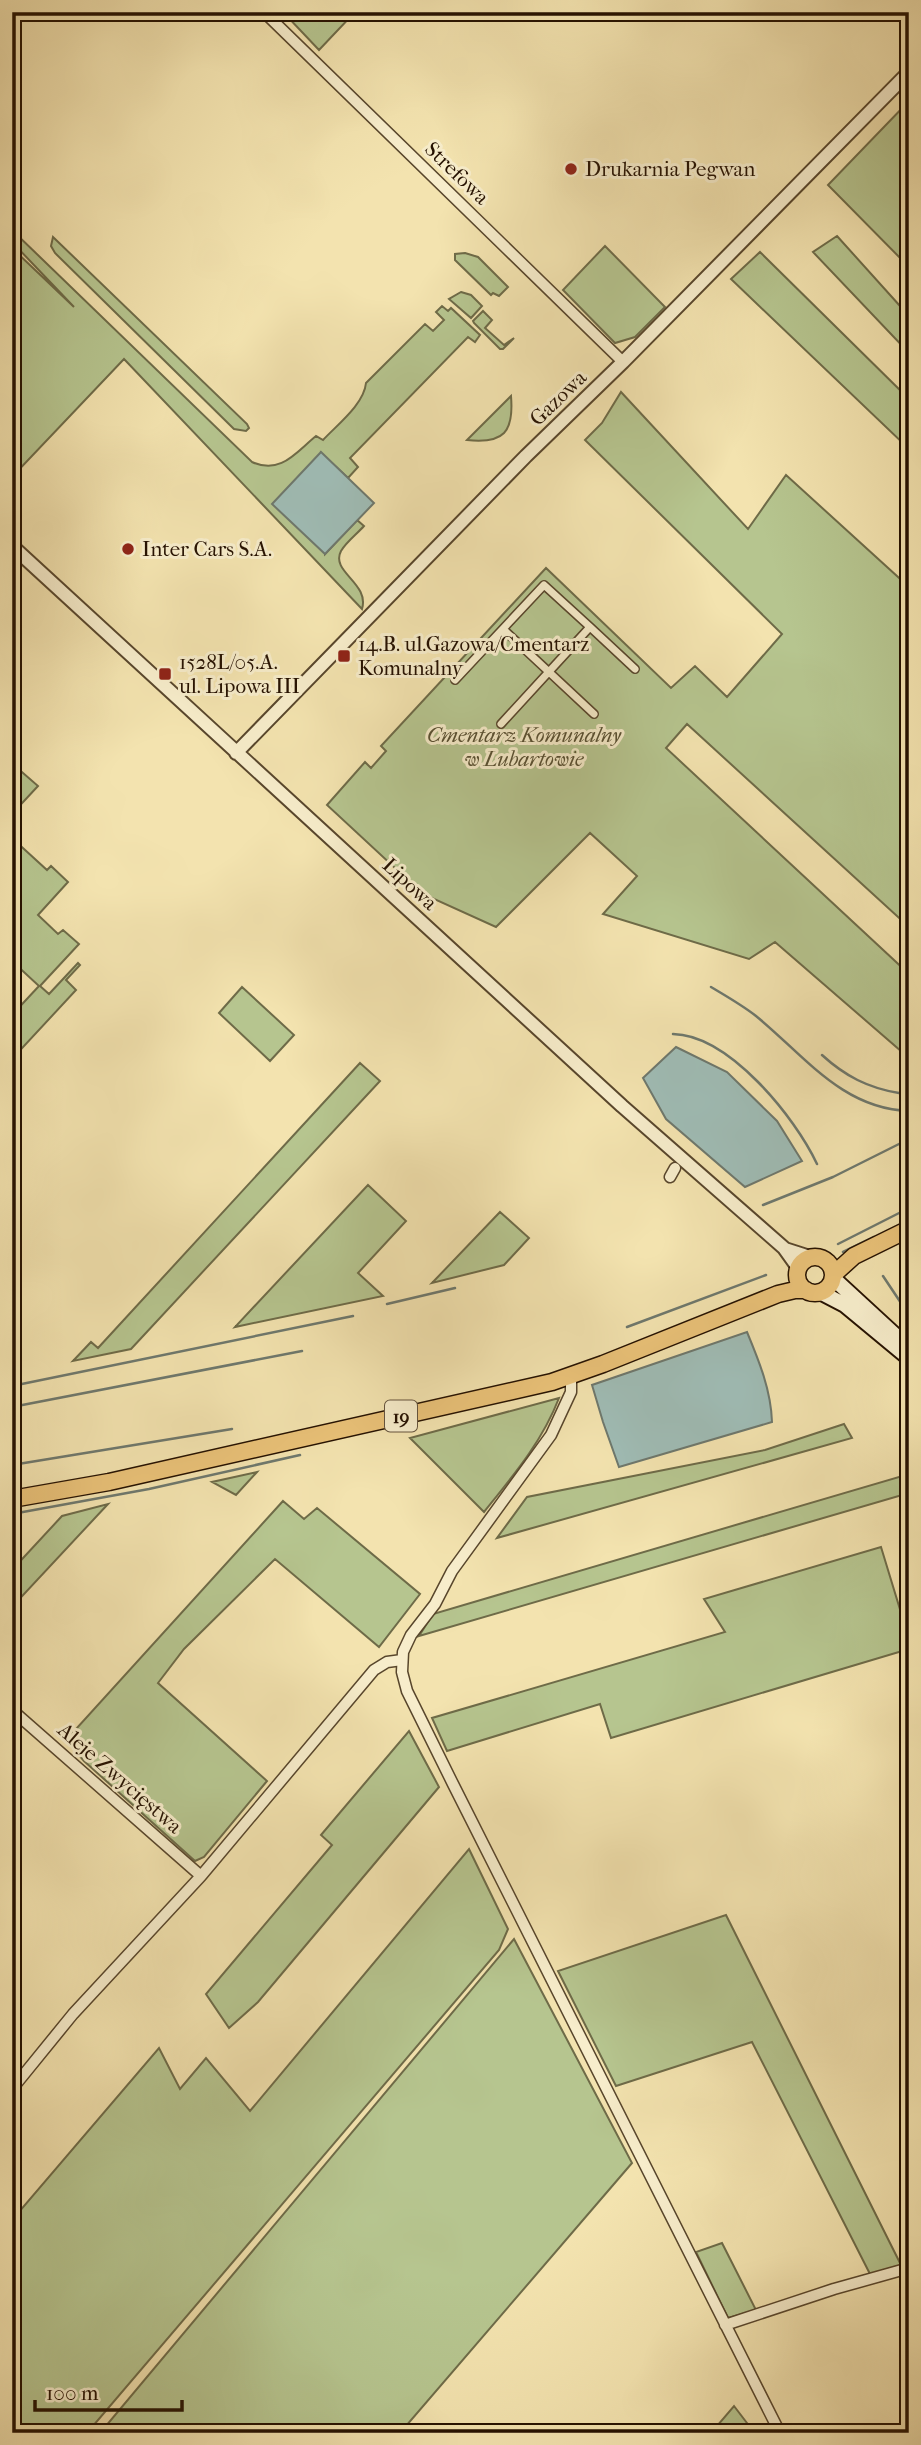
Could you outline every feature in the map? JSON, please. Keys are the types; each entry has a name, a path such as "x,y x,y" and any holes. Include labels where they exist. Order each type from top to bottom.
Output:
{"highway":[{"path":"827,1268 829,1287 806,1282 803,1262 827,1268 909,1229"},
{"name":"19","path":"12,1499 136,1476 552,1382 725,1317 778,1294 795,1290 806,1282"}],"main road":[{"name":"Lipowa","path":"827,1268 909,1348"},
{"name":"Lipowa","path":"806,1282 845,1305 909,1358"}],"street":[{"name":"Strefowa","path":"264,12 623,362"},
{"name":"Gazowa","path":"236,753 526,456 623,362 909,72"},
{"name":"Lipowa","path":"12,546 622,1106 784,1248 806,1282"},
{"path":"455,680 544,585 635,669"},
{"path":"501,724 590,627"},
{"path":"503,629 594,713"},
{"name":"Lipowa","path":"784,1248 827,1268"},
{"path":"571,1375 570,1392 551,1435 452,1572 435,1604 411,1635 402,1660 402,1672 407,1690 780,2433"},
{"path":"12,2089 73,2014 201,1876 374,1671 387,1662 402,1660"},
{"name":"Aleje Zwycięstwa","path":"12,1710 201,1876"},
{"path":"724,2325 909,2268"}],"green space":[{"path":"283,12 355,12 319,50"},
{"path":"909,101 909,267 828,185"},
{"path":"12,230 252,462 262,465 280,464 295,455 316,436 323,440 361,399 366,383 425,324 433,331 444,320 436,312 442,306 448,311 451,308 480,335 475,342 468,337 350,458 358,467 348,478 321,453 325,554 357,520 364,526 343,548 339,558 345,572 361,592 362,609 124,359 12,477 12,248 74,307 12,242"},
{"path":"837,236 909,316 909,353 813,252"},
{"path":"53,237 249,428 246,431 234,429 55,253 51,246"},
{"path":"605,246 665,307 635,337 615,343 563,290"},
{"path":"760,252 909,399 909,449 731,279"},
{"path":"465,253 478,257 508,287 499,296 493,293 491,295 455,260 455,254"},
{"path":"461,292 471,295 482,306 471,318 449,299"},
{"path":"483,311 492,320 485,328 504,345 514,338 503,349 474,323"},
{"name":"Cmentarz Komunalny w Lubartowie","path":"621,392 748,529 786,475 909,587 909,927 687,724 666,748 909,974 909,1058 775,942 749,959 603,914 637,876 590,833 496,927 423,894 327,805 365,762 371,768 386,751 381,746 546,568 671,688 695,666 727,697 782,634 585,440 602,423"},
{"path":"511,396 511,419 504,433 490,440 467,440"},
{"path":"15,766 38,786 12,814 12,769"},
{"path":"12,838 47,870 51,866 68,882 38,915 58,934 63,930 79,944 40,986 49,994 78,963 80,965 66,980 76,990 12,1059 12,1015 39,986 12,961"},
{"path":"242,987 294,1035 270,1061 219,1013"},
{"path":"360,1063 380,1081 131,1349 73,1361 91,1342 98,1348"},
{"path":"368,1185 406,1221 358,1273 383,1296 235,1327"},
{"path":"500,1212 529,1238 504,1265 432,1283"},
{"path":"559,1398 535,1444 484,1512 410,1438"},
{"path":"844,1424 852,1438 497,1538 527,1497 765,1450"},
{"path":"257,1472 236,1495 212,1482"},
{"path":"909,1474 909,1493 419,1636 433,1614"},
{"path":"283,1501 304,1519 317,1508 420,1594 379,1647 275,1559 184,1649 158,1683 267,1781 204,1857 195,1861 84,1761 66,1740"},
{"path":"108,1504 12,1607 12,1570 62,1516"},
{"path":"881,1547 909,1639 909,1649 611,1738 600,1704 447,1751 432,1718 725,1632 704,1599"},
{"path":"409,1731 439,1787 258,2002 229,2028 206,1994 332,1845 321,1835"},
{"path":"469,1849 508,1929 499,1950 87,2433 12,2433 12,2220 159,2048 180,2089 206,2058 250,2111"},
{"path":"726,1915 901,2265 871,2276 752,2042 616,2086 558,1971"},
{"path":"514,1939 632,2163 400,2433 100,2433"},
{"path":"722,2243 756,2310 728,2318 696,2252"},
{"path":"734,2406 750,2427 746,2433 711,2433"}],"water":[{"path":"321,452 374,503 325,554 272,504"},
{"path":"676,1047 727,1072 777,1121 802,1161 745,1187 666,1119 643,1078"},
{"path":"747,1332 767,1387 772,1422 619,1467 592,1385"}],"waterway":[{"path":"711,987 756,1016 808,1063 844,1090 885,1108 909,1111"},
{"path":"673,1034 694,1038 716,1048 737,1063 777,1102 817,1164"},
{"path":"822,1055 858,1080 899,1093"},
{"path":"763,1205 833,1177 909,1139"},
{"path":"838,1244 909,1208"},
{"path":"843,1252 874,1237"},
{"path":"627,1327 766,1275"},
{"path":"883,1276 909,1315"},
{"path":"387,1304 455,1288"},
{"path":"12,1386 353,1316"},
{"path":"12,1407 302,1351"},
{"path":"12,1465 232,1429"},
{"path":"12,1514 149,1489 300,1455"}],"place":[{"name":"Drukarnia Pegwan","path":"571,169"},
{"name":"Inter Cars S.A.","path":"128,549"},
{"name":"14.B. ul.Gazowa/Cmentarz Komunalny","path":"344,656"},
{"name":"1528L/05.A. ul. Lipowa III","path":"165,674"}]}
